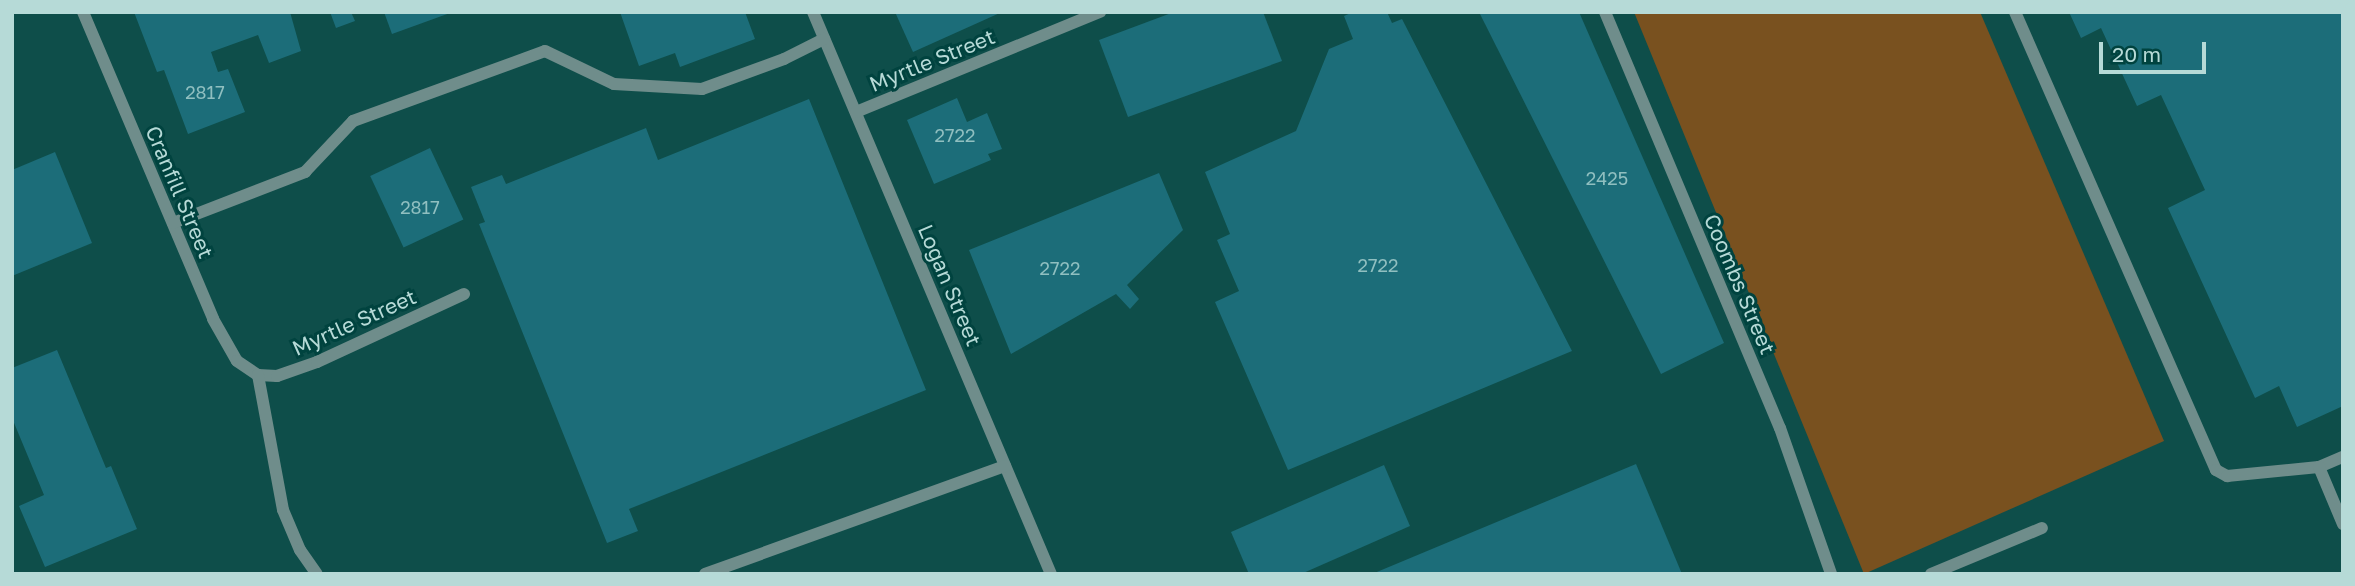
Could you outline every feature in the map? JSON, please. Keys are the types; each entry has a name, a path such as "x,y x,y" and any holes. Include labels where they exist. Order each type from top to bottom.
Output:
{"street":[{"name":"Cranfill Street","path":"83,12 213,319 237,361 258,375"},
{"name":"Logan Street","path":"813,12 1051,574"},
{"name":"Myrtle Street","path":"856,112 1100,12"},
{"name":"Coombs Street","path":"1605,12 1780,428 1831,574"},
{"path":"2015,12 2216,470 2227,476 2319,467 2343,457"},
{"path":"173,223 305,172 353,121 545,51 614,84 702,89 784,59 824,39"},
{"name":"Myrtle Street","path":"258,375 277,376 317,362 464,294"},
{"path":"258,375 283,510 300,550 317,574"},
{"path":"705,574 1005,466"},
{"path":"2319,467 2343,524"},
{"path":"1931,574 2042,528"}],"shaded area":[{"path":"1634,12 1980,12 2164,441 1864,574"}],"building":[{"path":"134,12 290,12 301,51 269,63 258,35 211,52 218,72 228,69 245,112 188,134 164,70 157,72"},
{"path":"330,12 351,12 355,21 336,28"},
{"path":"384,12 450,12 450,13 392,34"},
{"path":"620,12 745,12 755,39 680,67 675,53 639,66"},
{"path":"895,12 1002,12 913,52"},
{"path":"1174,12 1263,12 1282,61 1128,117 1099,40"},
{"path":"1353,12 1387,12 1392,23 1402,19 1572,351 1288,470 1215,302 1239,291 1217,240 1230,234 1205,172 1296,131 1329,49 1353,39 1344,16"},
{"path":"1479,12 1579,12 1724,343 1661,374"},
{"path":"2069,12 2343,12 2343,406 2297,427 2279,386 2255,398 2168,208 2205,190 2161,95 2137,106 2101,28 2081,38"},
{"path":"957,98 967,122 987,113 1002,149 988,154 991,160 934,184 907,120"},
{"path":"809,99 926,390 629,509 638,531 607,543 479,224 485,222 471,187 502,175 506,184 646,128 658,160"},
{"path":"430,148 463,220 404,247 370,176"},
{"path":"55,152 92,243 12,276 12,170"},
{"path":"1159,173 1183,230 1127,285 1139,299 1130,309 1116,294 1011,354 969,250"},
{"path":"57,350 106,468 111,466 137,529 45,567 19,506 44,495 12,418 12,368"},
{"path":"1636,464 1682,574 1372,574"},
{"path":"1384,465 1410,526 1301,574 1249,574 1231,532"}]}
